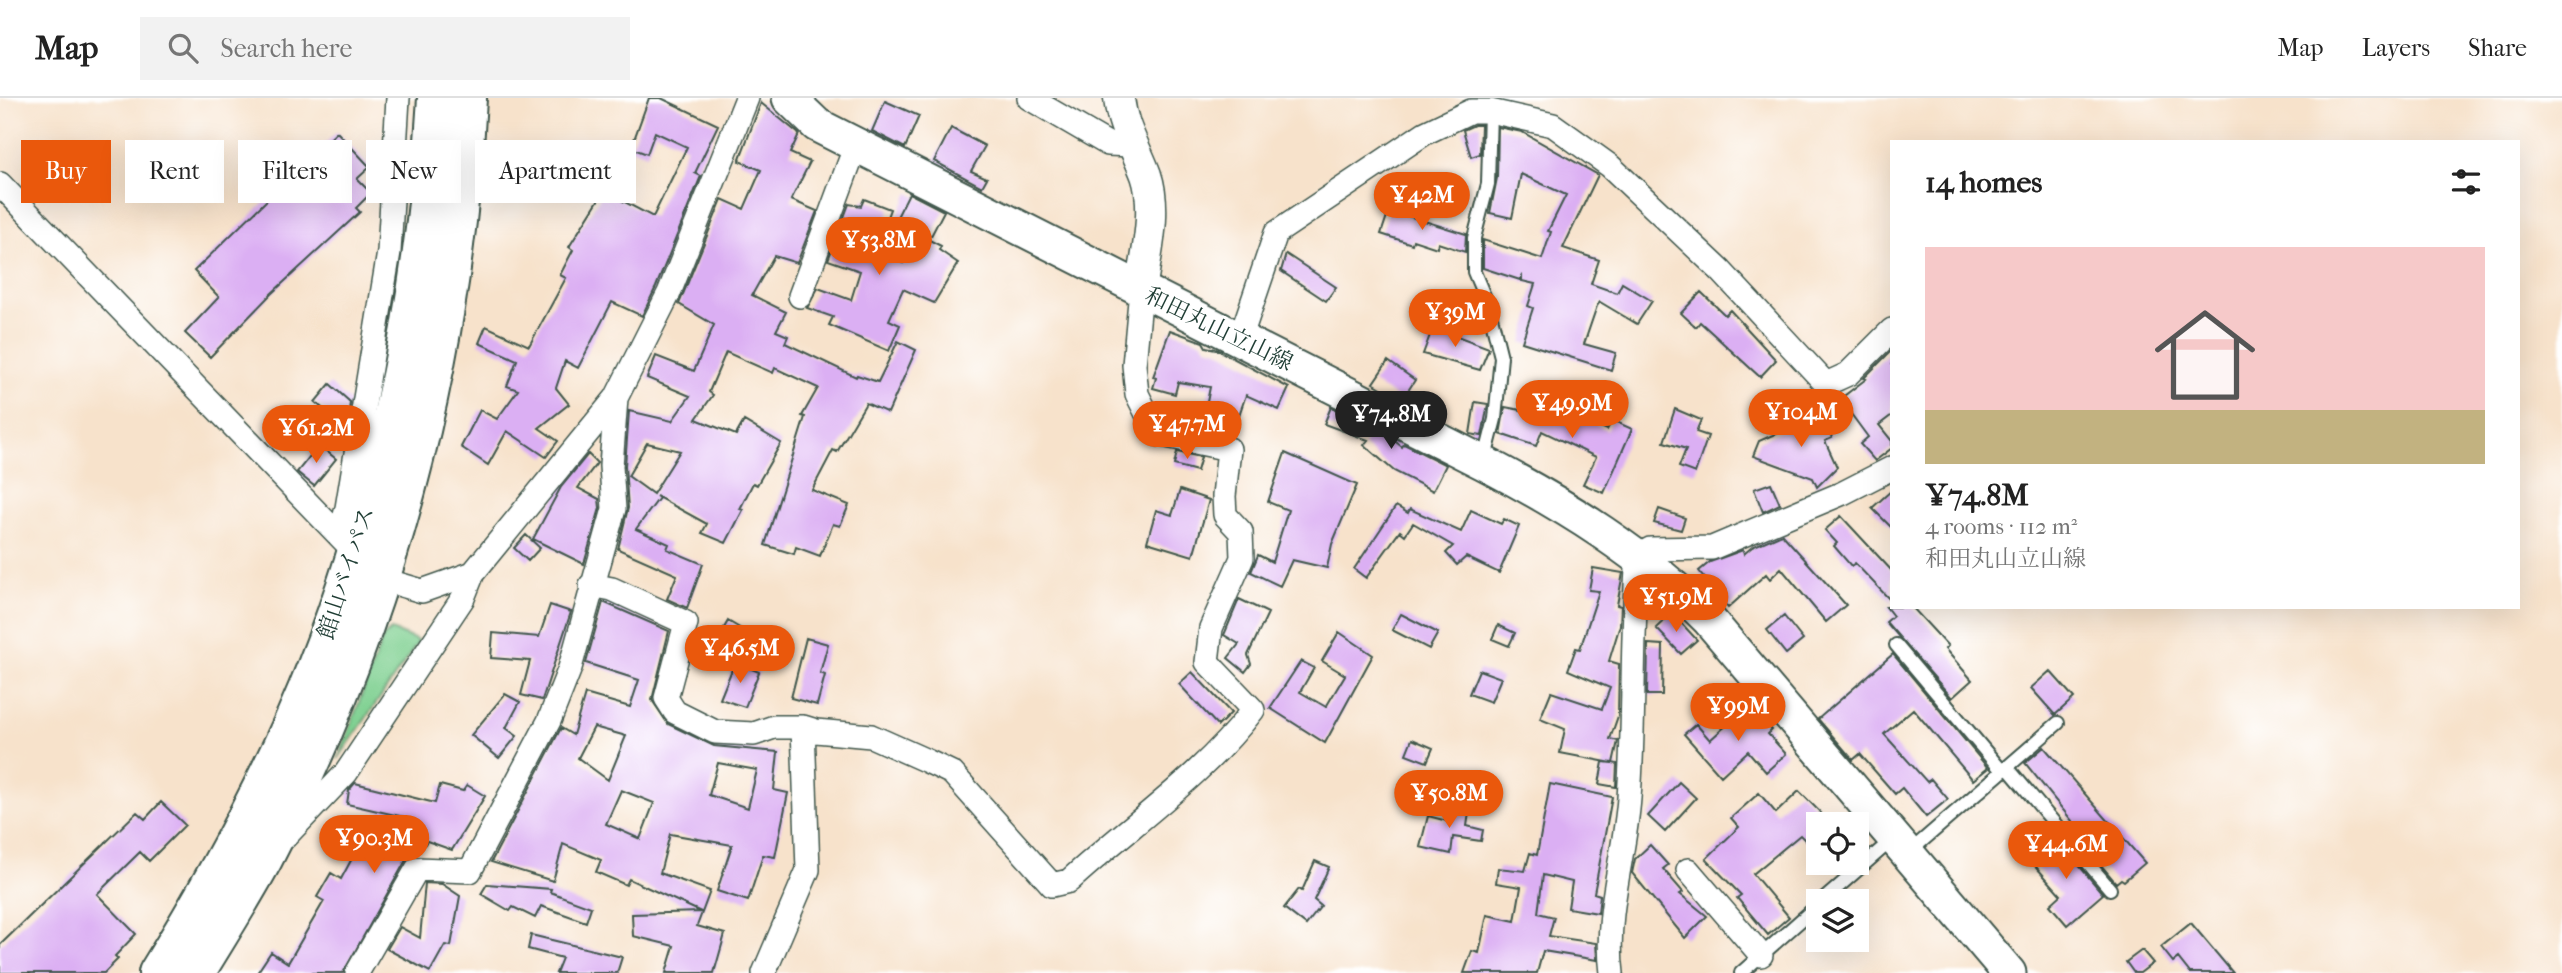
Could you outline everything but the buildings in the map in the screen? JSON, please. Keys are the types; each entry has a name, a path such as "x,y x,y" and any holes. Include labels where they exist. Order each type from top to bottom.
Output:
{"highway":[{"name":"館山バイパス","path":"158,973 231,848 296,715 347,543 381,460 416,289 428,207 437,98"},
{"name":"館山バイパス","path":"195,973 262,861 328,722 399,523 436,357 459,226 467,98"}],"main road":[{"name":"和田丸山立山線","path":"789,98 817,125 1484,463 1582,517 1638,557 1678,589 1709,620 2009,973"}],"street":[{"path":"347,543 347,508 389,252 398,98"},
{"path":"262,861 346,773 463,598 473,573 616,398 669,293 747,98"},
{"path":"1029,98 1108,144 1131,145"},
{"path":"592,585 612,589 686,623 666,698 675,712 715,732 754,734 774,727 803,727 816,732 871,736 952,773 1052,885 1069,881 1225,746 1253,710 1207,662 1211,628 1242,558 1241,532 1225,515 1224,496 1229,449 1157,433 1137,394 1133,365 1149,234 1150,195 1146,176 1121,118 1119,98"},
{"path":"1240,339 1276,233 1425,133 1471,111 1490,111 1553,125 1610,166 1721,271 1826,384 1848,374 1890,332"},
{"path":"800,296 856,145"},
{"path":"0,184 381,579 422,591 473,573"},
{"path":"357,973 417,869 470,871 549,721 570,668 592,585 606,547 614,509 611,466 616,398"},
{"path":"1612,973 1614,892 1629,799 1631,680 1638,557 1650,549 1713,548 1843,493 1890,469"},
{"path":"764,973 808,870 803,727"},
{"path":"1688,870 1761,955"}],"lane":[{"path":"1484,463 1495,419 1501,357 1488,306 1474,272 1474,238 1488,184 1490,111"},
{"path":"1896,645 2110,889"},
{"path":"1839,889 2004,769 2058,723"},
{"path":"1741,973 1806,916"}],"green space":[{"path":"391,630 419,641 338,759 383,637"}]}
